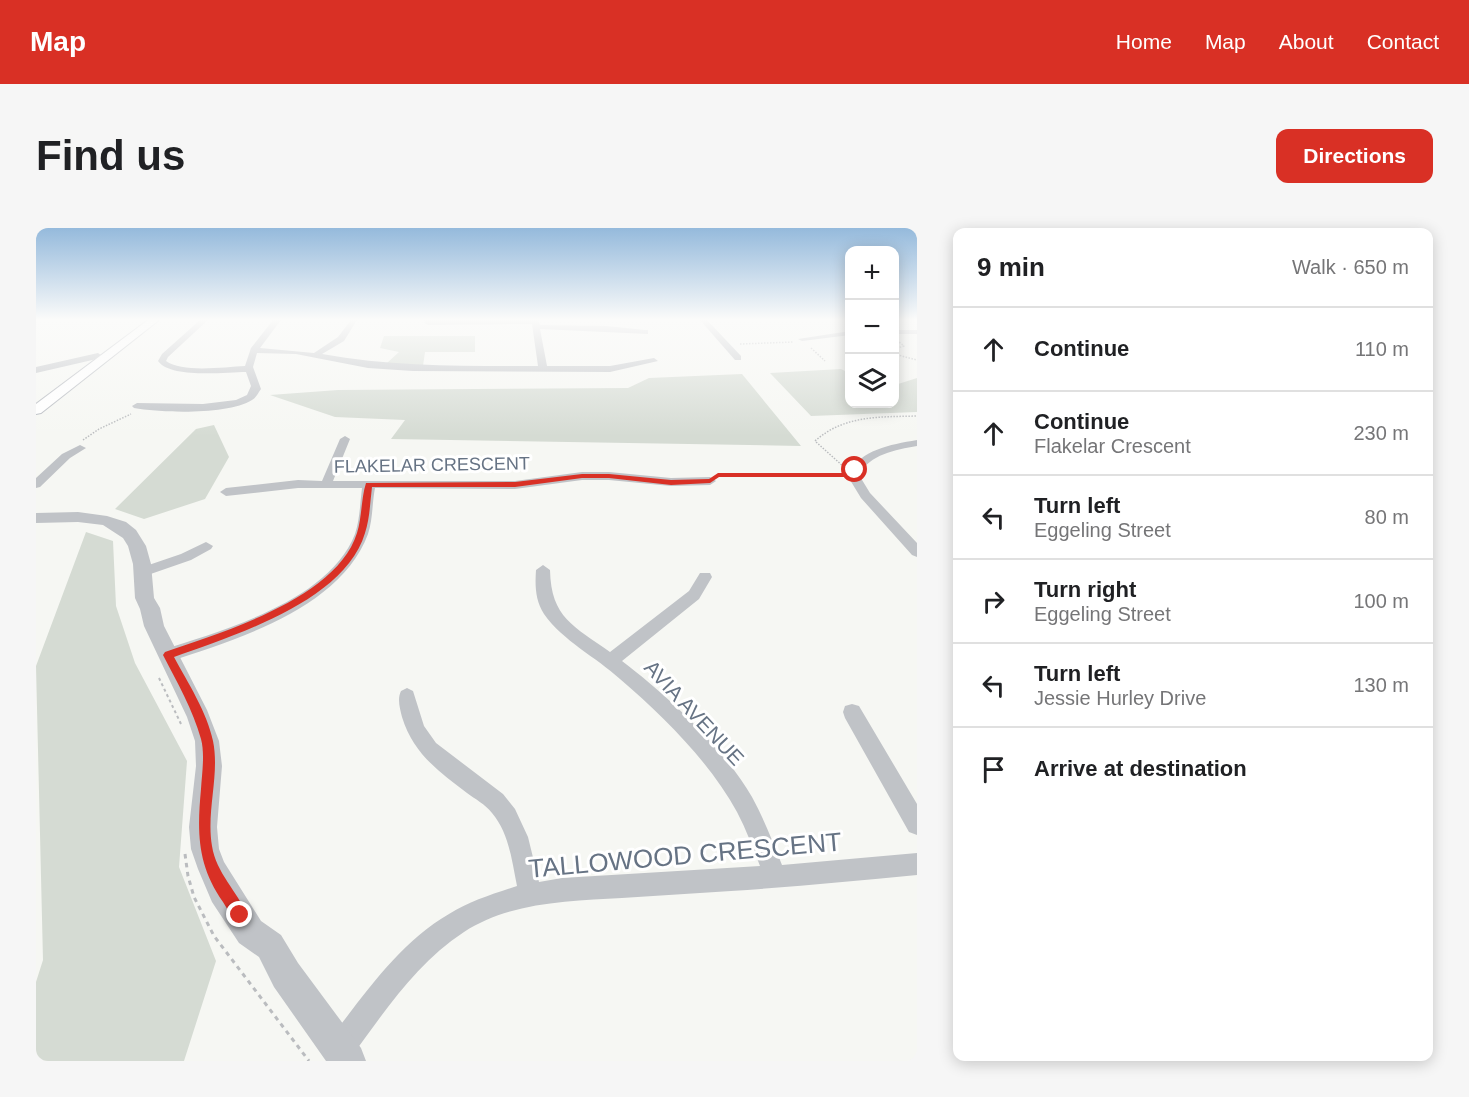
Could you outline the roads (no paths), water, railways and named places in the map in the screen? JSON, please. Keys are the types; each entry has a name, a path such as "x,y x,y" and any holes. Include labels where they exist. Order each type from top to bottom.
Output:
{"main road":[{"path":"36,410 97,359"}],"street":[{"path":"36,370 65,362 91,359"},
{"path":"163,359 162,361 165,365 184,370 249,369"},
{"path":"137,406 220,406 245,402 256,390 256,383 249,369 250,359"},
{"path":"341,359 388,368 610,369 654,362"},
{"path":"541,359 543,369"},
{"path":"326,484 345,439"},
{"path":"915,445 883,451 859,464 853,475 865,495 917,552"},
{"path":"36,484 66,456 80,448"},
{"name":"FLAKELAR CRESCENT","path":"226,492 259,487 326,484 515,484 582,476 609,476 671,482 710,481"},
{"path":"163,665 252,626 315,590 344,566 361,533 369,485"},
{"path":"36,518 90,518 122,528 137,545 144,598 151,610 163,665 199,717 207,741 209,766 203,827 205,849 212,869 223,891 250,932 270,946 332,1057"},
{"path":"142,572 186,557 206,546"},
{"name":"AVIA AVENUE","path":"543,570 543,591 550,609 575,633 611,660 656,699 737,794 752,819 775,877"},
{"path":"611,660 694,595 705,577"},
{"path":"407,696 410,716 418,738 441,761 500,805 512,822 520,846 530,893"},
{"path":"852,712 917,824"},
{"name":"TALLOWOOD CRESCENT","path":"332,1057 405,964 445,929 472,912 500,901 530,893 775,877 917,864"}]}
